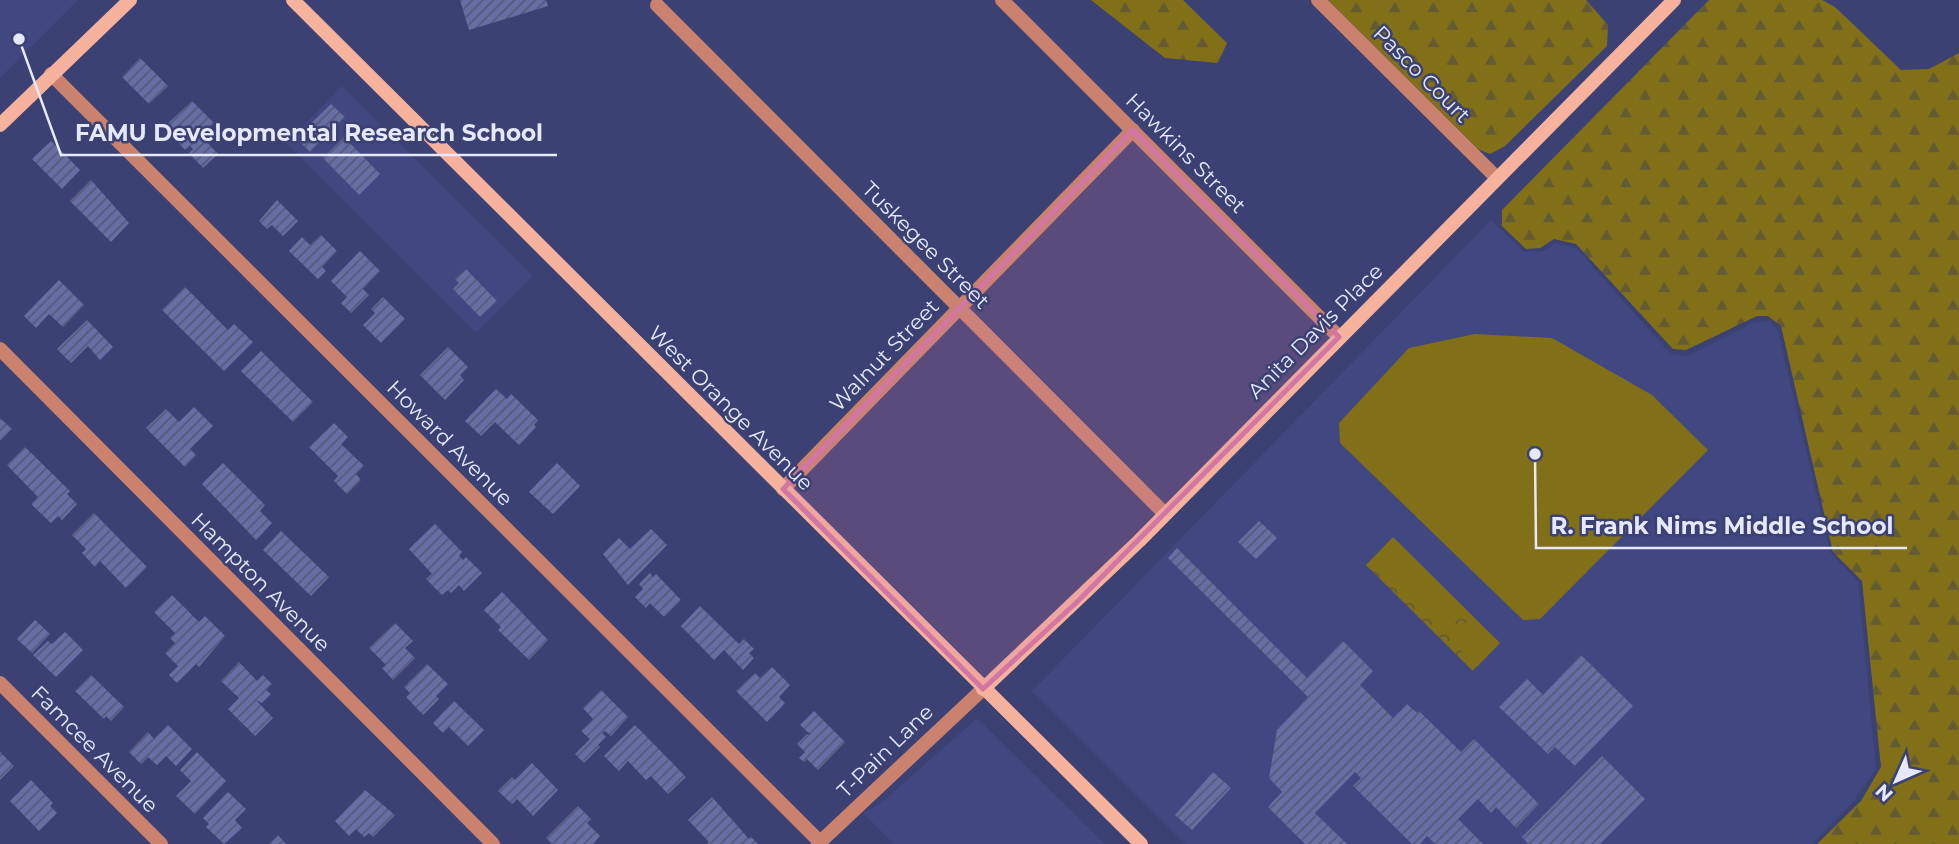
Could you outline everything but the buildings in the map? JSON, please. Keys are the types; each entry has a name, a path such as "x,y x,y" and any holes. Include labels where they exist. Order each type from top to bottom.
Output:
{"main road":[{"path":"0,125 130,0"},
{"name":"West Orange Avenue","path":"293,0 1141,844"},
{"name":"Anita Davis Place","path":"983,689 1077,603 1674,0"}],"street":[{"name":"Hawkins Street","path":"1002,0 1339,337"},
{"name":"Pasco Court","path":"1318,0 1497,178"},
{"name":"Tuskegee Street","path":"657,5 1165,514"},
{"name":"Howard Avenue","path":"51,74 819,843"},
{"name":"Walnut Street","path":"783,489 1133,130"},
{"name":"Hampton Avenue","path":"0,349 493,844"},
{"name":"Famcee Avenue","path":"0,683 161,844"},
{"name":"T-Pain Lane","path":"819,843 983,689"}],"highlighted area":[{"path":"1133,130 1339,337 1077,602 983,689 783,489"}],"shaded area":[{"path":"0,0 78,0 0,78"},
{"path":"342,86 533,276 476,333 286,143"},
{"path":"1491,220 1524,252 1544,251 1555,243 1576,248 1670,353 1687,356 1755,322 1769,321 1778,331 1830,552 1858,582 1876,768 1855,800 1812,844 1185,844 1032,691"},
{"path":"975,720 979,720 1105,844 894,844 863,813 881,803"}],"green space":[{"path":"1091,0 1183,0 1227,43 1218,63 1165,58"},
{"path":"1328,0 1586,0 1608,25 1607,46 1505,146 1490,154 1478,149"},
{"path":"1709,0 1822,0 1835,7 1901,70 1929,69 1959,53 1959,844 1817,844 1861,801 1881,767 1862,581 1833,552 1781,326 1768,316 1757,316 1686,350 1673,349 1576,244 1554,239 1540,248 1526,249 1502,226 1502,210"},
{"path":"1475,334 1552,338 1652,395 1708,450 1540,619 1523,620 1340,443 1339,423 1409,348"},
{"path":"1393,537 1500,643 1473,671 1366,565"},
{"path":"1392,542 1462,612 1442,632 1372,562"},
{"path":"1470,619 1497,646 1476,666 1450,639"}],"place":[{"name":"FAMU Developmental Research School","path":"19,39"},
{"name":"R. Frank Nims Middle School","path":"1535,454"}]}
